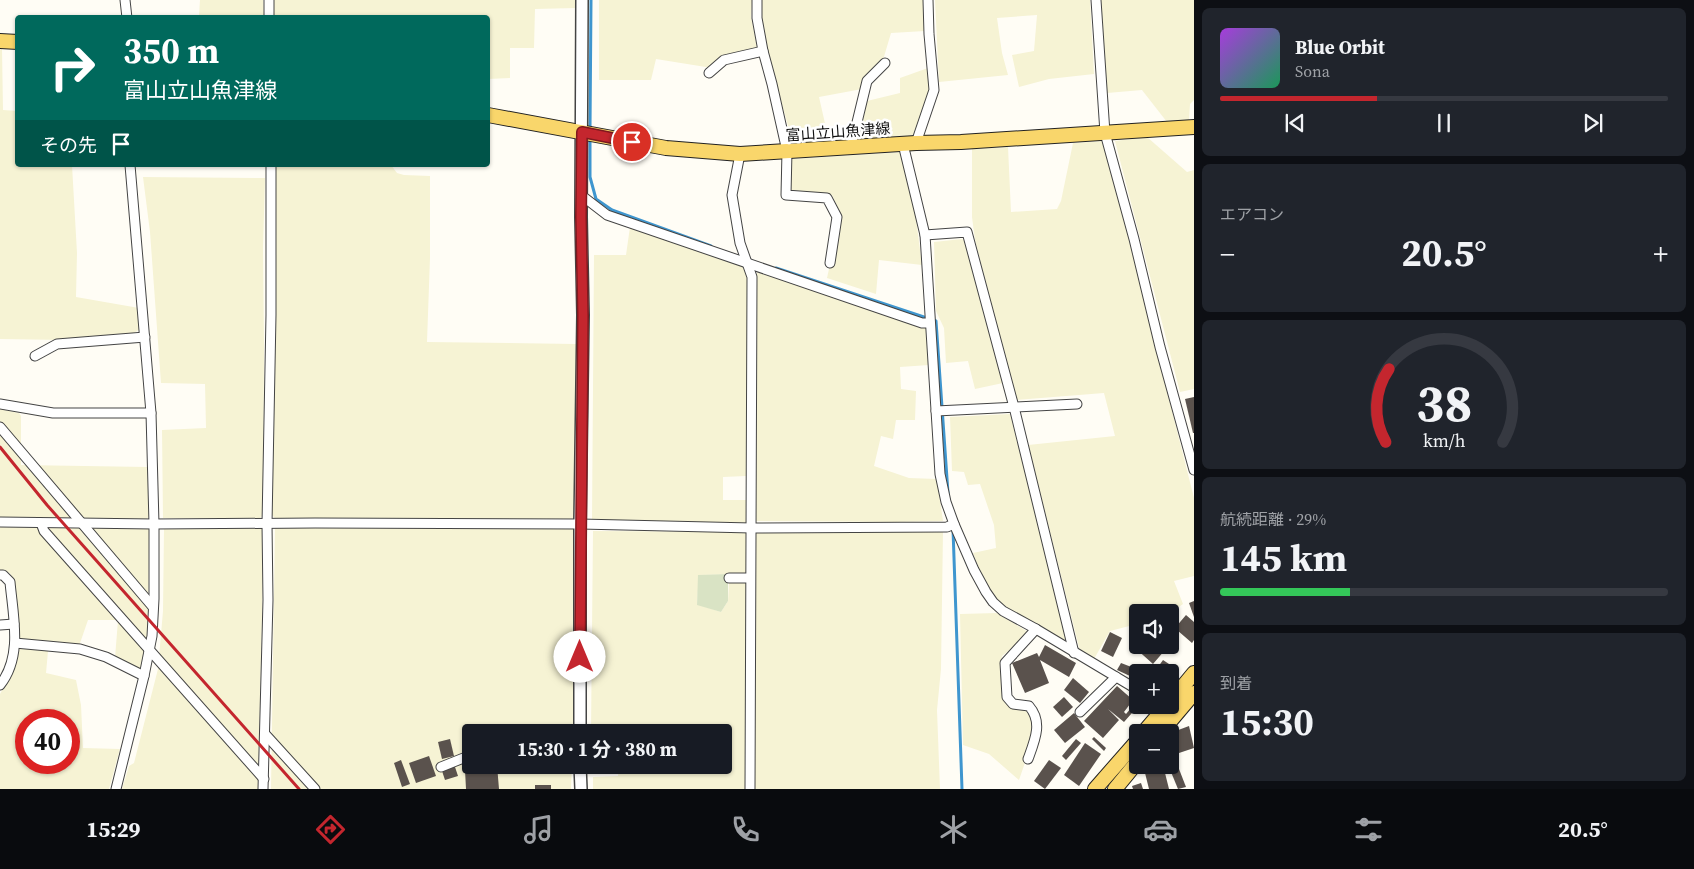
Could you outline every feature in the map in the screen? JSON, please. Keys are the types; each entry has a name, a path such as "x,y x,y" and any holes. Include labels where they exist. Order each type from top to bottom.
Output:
{"main road":[{"path":"0,41 15,42"},
{"name":"富山立山魚津線","path":"490,115 666,148 740,154 1194,127"},
{"path":"1179,690 1194,673"},
{"path":"1168,724 1194,693"},
{"path":"1151,724 1159,714"},
{"path":"1095,789 1129,750"},
{"path":"1115,789 1129,772"}],"street":[{"path":"125,0 127,15"},
{"path":"269,0 270,15"},
{"path":"580,724 583,316 581,195 582,0"},
{"path":"757,0 757,18 762,51 772,84 787,151 786,195 827,198 837,217 830,263"},
{"path":"928,0 934,90 910,144 925,235 940,474 946,502 974,570 986,592 1003,612 1129,685"},
{"path":"1096,0 1105,133 1194,470"},
{"path":"710,73 724,60 762,51"},
{"path":"851,147 868,81 885,63"},
{"path":"740,154 732,195 740,243 752,277 750,789"},
{"path":"116,789 144,676 152,636 153,607 154,524 151,413 130,167"},
{"path":"264,789 268,600 267,524 271,316 271,167"},
{"path":"581,195 607,215 922,323 930,323"},
{"path":"925,235 967,232 1014,407 1074,653"},
{"path":"35,356 57,344 145,337"},
{"path":"0,404 53,413 151,413"},
{"path":"936,410 1078,404"},
{"path":"0,427 153,607"},
{"path":"0,522 580,524 752,528 946,527 954,524"},
{"path":"41,523 44,531 264,779"},
{"path":"0,575 3,575 10,582 15,643 11,664 0,685"},
{"path":"729,578 750,578"},
{"path":"0,625 14,624"},
{"path":"1028,759 1036,738 1038,724 1035,713 1029,706 1013,704 1007,697 1004,663 1036,630"},
{"path":"15,643 80,649 106,658 144,676"},
{"path":"1080,712 1116,677"},
{"path":"265,734 315,789"},
{"path":"441,767 462,759"},
{"path":"580,774 580,789"}],"shaded area":[{"path":"200,0 263,0 264,15 199,15"},
{"path":"274,0 576,0 576,8 535,9 534,48 510,48 510,78 490,79 490,15 274,15"},
{"path":"599,0 752,0 751,17 757,48 712,68 656,59 651,80 599,80"},
{"path":"760,0 925,0 925,31 891,33 883,60 862,89 819,97 829,141 793,143 766,49 760,13"},
{"path":"935,0 1090,0 1094,74 1049,79 1019,87 1012,55 1034,51 1037,15 997,18 1002,53 1008,75 939,82"},
{"path":"1101,0 1194,0 1194,100 1190,104 1189,120 1167,122 1142,90 1107,93"},
{"path":"0,48 2,48 3,110 15,111 15,167 72,167 77,253 76,297 139,308 140,329 134,333 65,340 0,339"},
{"path":"928,68 930,90 913,136 859,141 867,101 900,93 900,78"},
{"path":"1147,137 1187,172 1194,170 1194,389 1180,392 1115,141"},
{"path":"1104,141 1194,498 1194,576 1174,581 1183,604 1179,607 1179,604 1129,604 1129,626 1110,631 1094,659 1080,651 1028,445 1115,436 1104,393 1016,400 975,240 972,217 972,149 1008,147 1011,212 1057,209 1061,201 1073,143"},
{"path":"901,152 916,219 922,265 879,260 876,294 827,278 841,215 832,195 791,190 792,159"},
{"path":"274,167 392,167 397,173 404,175 430,176 427,342 576,344 575,521 276,519 271,514"},
{"path":"143,177 265,178 263,248 263,515 259,519 163,518 162,430 206,428 205,384 161,383 150,232"},
{"path":"630,227 741,266 748,273 746,476 723,477 723,500 746,500 747,523 592,521 594,255 626,255"},
{"path":"962,239 967,243 1003,383 975,389 968,361 946,363 944,328 936,311 934,242"},
{"path":"757,272 926,328 929,365 900,367 901,389 916,391 915,420 896,420 893,439 881,436 874,466 909,478 937,479 943,521 756,521"},
{"path":"0,409 19,413 21,416 21,465 148,467 149,516 147,519 0,518"},
{"path":"1010,414 1069,643 1065,644 1002,605 993,596 973,553 996,548 994,525 980,484 968,485 964,472 952,471 950,417"},
{"path":"0,527 149,528 148,636 142,668 138,670 115,658 118,620 88,620 79,646 19,640 14,583 10,573 0,571"},
{"path":"264,528 258,789 122,789 129,766 134,763 158,669 163,611 164,529"},
{"path":"275,528 576,529 573,724 462,724 462,774 572,774 571,789 271,789"},
{"path":"593,531 748,532 746,574 699,575 697,604 721,612 728,601 729,582 747,581 745,789 593,789 593,777 618,776 618,774 732,774 732,724 591,724"},
{"path":"755,531 943,531 941,669 937,710 940,789 755,789"},
{"path":"997,613 1028,632 1022,640 1002,656 1000,667 1006,704 1012,708 1030,711 1034,724 1029,751 1019,780 989,754 963,745 960,614"},
{"path":"20,648 48,651 46,673 76,680 81,705 83,748 120,749 109,789 0,789 0,694 9,678"}],"green space":[{"path":"728,574 728,601 721,612 697,605 698,575"}],"building":[{"path":"1194,397 1194,433 1193,433 1185,399"},
{"path":"1194,601 1194,617 1189,603"},
{"path":"1186,615 1194,622 1194,640 1192,643 1179,632 1179,623"},
{"path":"1110,632 1122,638 1113,657 1101,651"},
{"path":"1045,645 1076,663 1069,677 1040,660 1049,683 1025,693 1012,663 1037,653 1039,657"},
{"path":"1142,654 1162,654 1153,664"},
{"path":"1163,660 1169,664 1160,664"},
{"path":"1121,663 1129,666 1129,676 1117,670"},
{"path":"1073,678 1089,692 1080,703 1064,690"},
{"path":"1117,686 1129,696 1129,705 1124,712 1126,714 1129,710 1129,714 1131,714 1124,722 1108,709 1119,720 1103,738 1084,721"},
{"path":"1064,697 1073,707 1062,717 1053,707"},
{"path":"1074,713 1085,727 1065,743 1054,730"},
{"path":"1189,726 1194,748 1179,753 1179,730"},
{"path":"1094,737 1106,748 1104,751 1092,739"},
{"path":"450,739 454,756 442,759 438,742"},
{"path":"1076,739 1081,743 1066,760 1062,756"},
{"path":"1085,743 1101,754 1079,786 1064,775"},
{"path":"429,756 436,776 416,783 409,763"},
{"path":"401,760 410,784 402,787 394,763"},
{"path":"1049,760 1061,768 1045,789 1034,781"},
{"path":"454,764 458,776 445,780 441,768"},
{"path":"1179,769 1186,787 1178,789 1172,774 1179,774"},
{"path":"465,774 498,774 499,789 466,789"},
{"path":"1145,774 1165,774 1169,789 1149,789"},
{"path":"1141,783 1143,789 1133,789 1132,786"},
{"path":"535,785 551,785 551,789 535,789"}],"waterway":[{"path":"590,129 591,0"},
{"path":"590,138 590,177 596,199 612,210 711,246"},
{"path":"776,268 936,321 948,493"},
{"path":"953,529 962,789"}],"railway":[{"path":"0,447 47,505 299,789"}],"route":[{"path":"580,657 583,316 582,132 632,142"}]}
